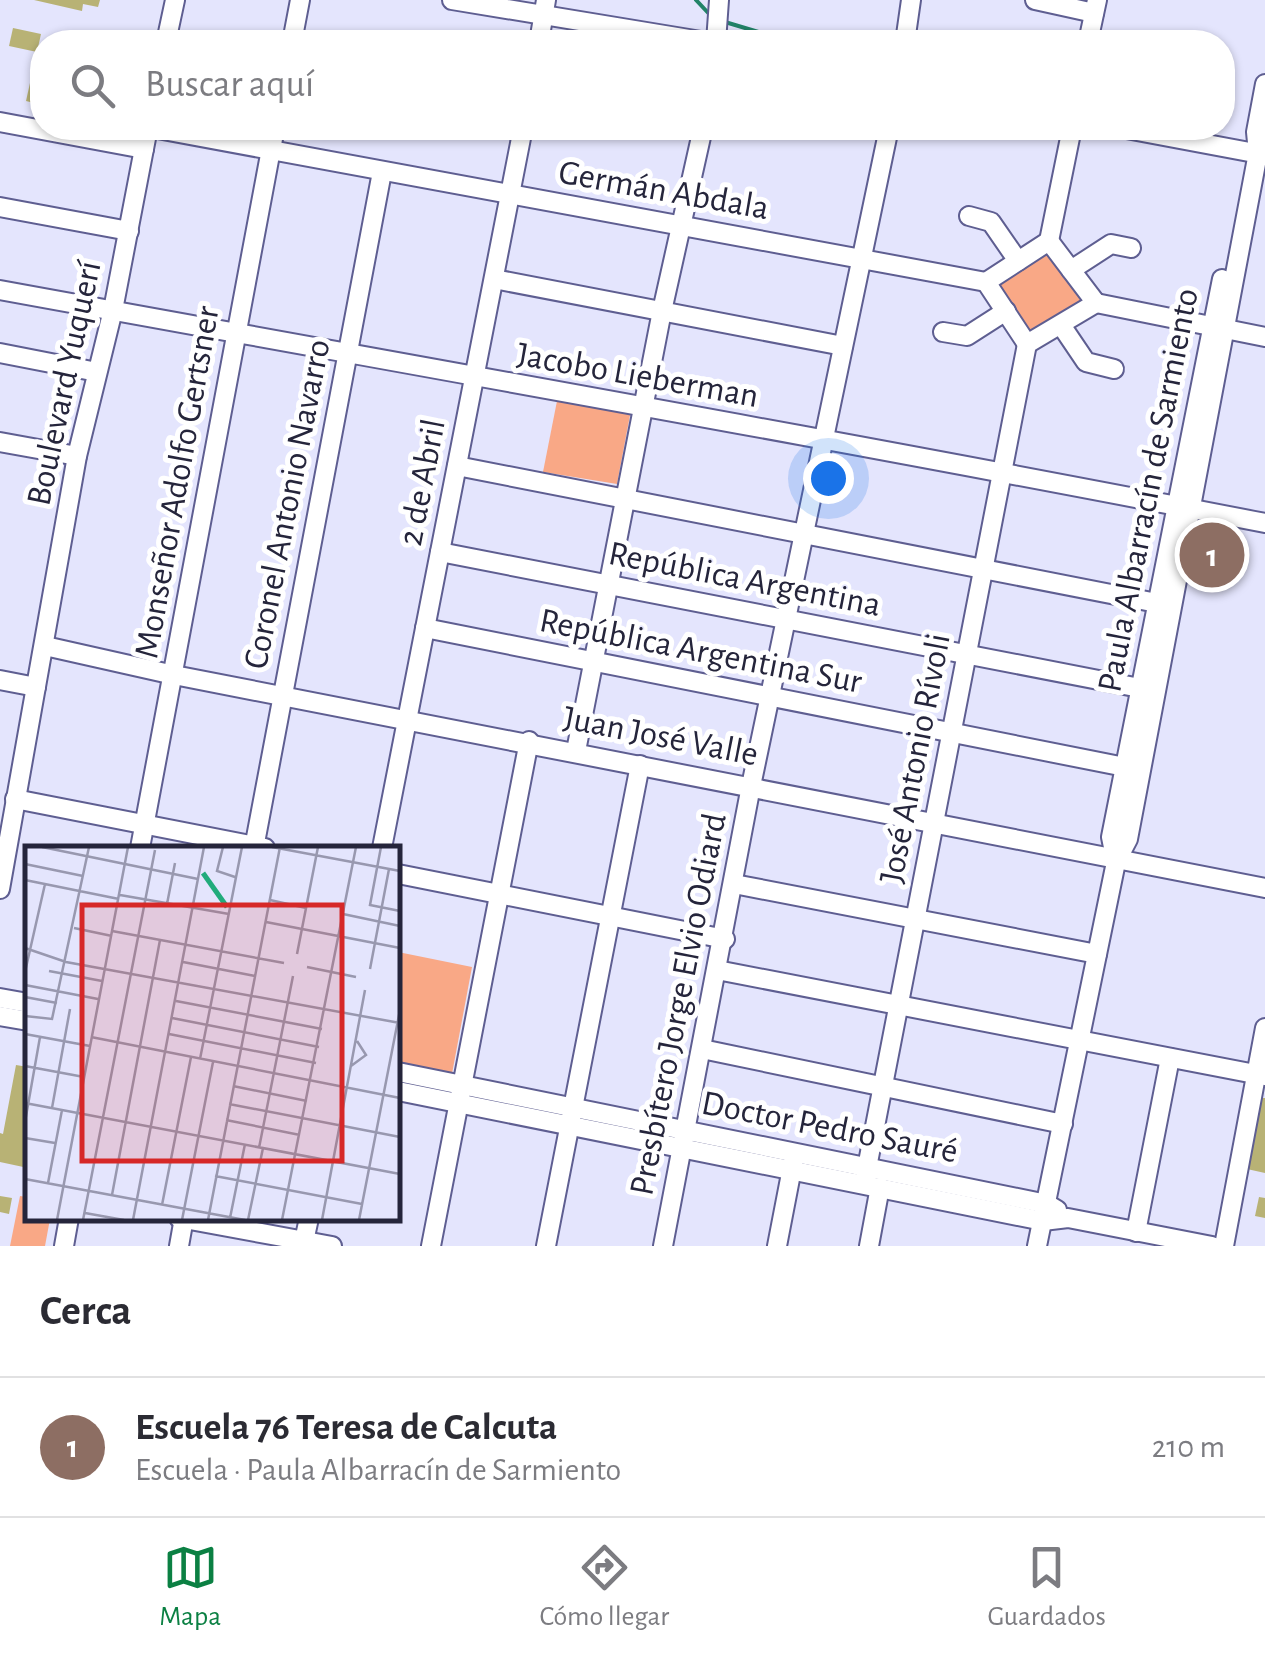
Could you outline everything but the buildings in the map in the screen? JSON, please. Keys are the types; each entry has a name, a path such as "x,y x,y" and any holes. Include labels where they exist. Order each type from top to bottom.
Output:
{"street":[{"path":"169,30 175,0"},
{"path":"294,30 300,0"},
{"path":"452,0 545,8 650,30"},
{"path":"717,30 720,0"},
{"path":"906,30 910,0"},
{"path":"1034,0 1095,6"},
{"name":"Paula Albarracín de Sarmiento","path":"1037,1246 1116,862 1128,839 1132,769 1257,153 1256,132 1265,84"},
{"path":"0,122 30,128"},
{"path":"96,140 144,149"},
{"name":"Boulevard Yuquerí","path":"0,888 5,837 45,646 77,456 113,310 147,140"},
{"name":"Germán Abdala","path":"216,140 986,282"},
{"name":"Monseñor Adolfo Gertsner","path":"140,846 273,140"},
{"name":"2 de Abril","path":"382,846 521,140"},
{"path":"576,750 662,311 700,140"},
{"name":"Presbítero Jorge Elvio Odiard","path":"664,1246 751,786 886,140"},
{"path":"1070,140 1049,240 986,282 1027,344 1096,303"},
{"path":"1186,140 1257,153"},
{"name":"Coronel Antonio Navarro","path":"258,846 283,694 382,172"},
{"path":"0,207 129,230"},
{"path":"969,216 991,222 1018,262"},
{"path":"1049,240 1096,303 1265,337"},
{"path":"1071,270 1111,244 1131,248"},
{"path":"494,279 843,346"},
{"name":"Jacobo Lieberman","path":"0,290 474,377 644,404 825,443 1265,523"},
{"path":"943,332 967,336 1006,311"},
{"path":"1061,325 1086,362 1114,370"},
{"name":"José Antonio Rívoli","path":"869,1246 870,1179 883,1087 1027,344"},
{"path":"0,352 96,372"},
{"path":"0,442 77,456"},
{"path":"457,466 1165,605"},
{"name":"República Argentina","path":"440,552 1148,689"},
{"name":"República Argentina Sur","path":"425,628 1132,769"},
{"name":"Juan José Valle","path":"45,646 174,675 934,822 1116,862 1265,888"},
{"path":"0,680 36,687"},
{"path":"431,1246 529,741"},
{"path":"546,1246 640,765"},
{"path":"15,799 248,846"},
{"path":"400,874 724,939"},
{"path":"734,884 1098,954"},
{"path":"717,970 1260,1075"},
{"path":"0,998 25,1002"},
{"path":"0,1016 25,1020"},
{"path":"1224,1246 1260,1075 1265,1028"},
{"path":"702,1050 1063,1124"},
{"path":"1136,1232 1170,1058"},
{"name":"Doctor Pedro Sauré","path":"400,1073 461,1094 1212,1246"},
{"name":"Doctor Pedro Sauré","path":"400,1091 461,1094"},
{"path":"778,1246 793,1161"},
{"path":"64,1246 68,1221"},
{"path":"178,1246 182,1221"},
{"path":"192,1221 332,1246"}],"shaded area":[{"path":"1048,250 1082,301 1029,335 995,284"},
{"path":"557,401 631,410 617,484 543,472"},
{"path":"400,952 472,967 451,1079 400,1069"},
{"path":"20,1196 25,1197 25,1221 50,1221 45,1246 10,1246"}],"waterway":[{"path":"696,0 712,17"},
{"path":"725,22 752,30"}],"place":[{"name":"Escuela 76 Teresa de Calcuta","path":"1212,555"}]}
